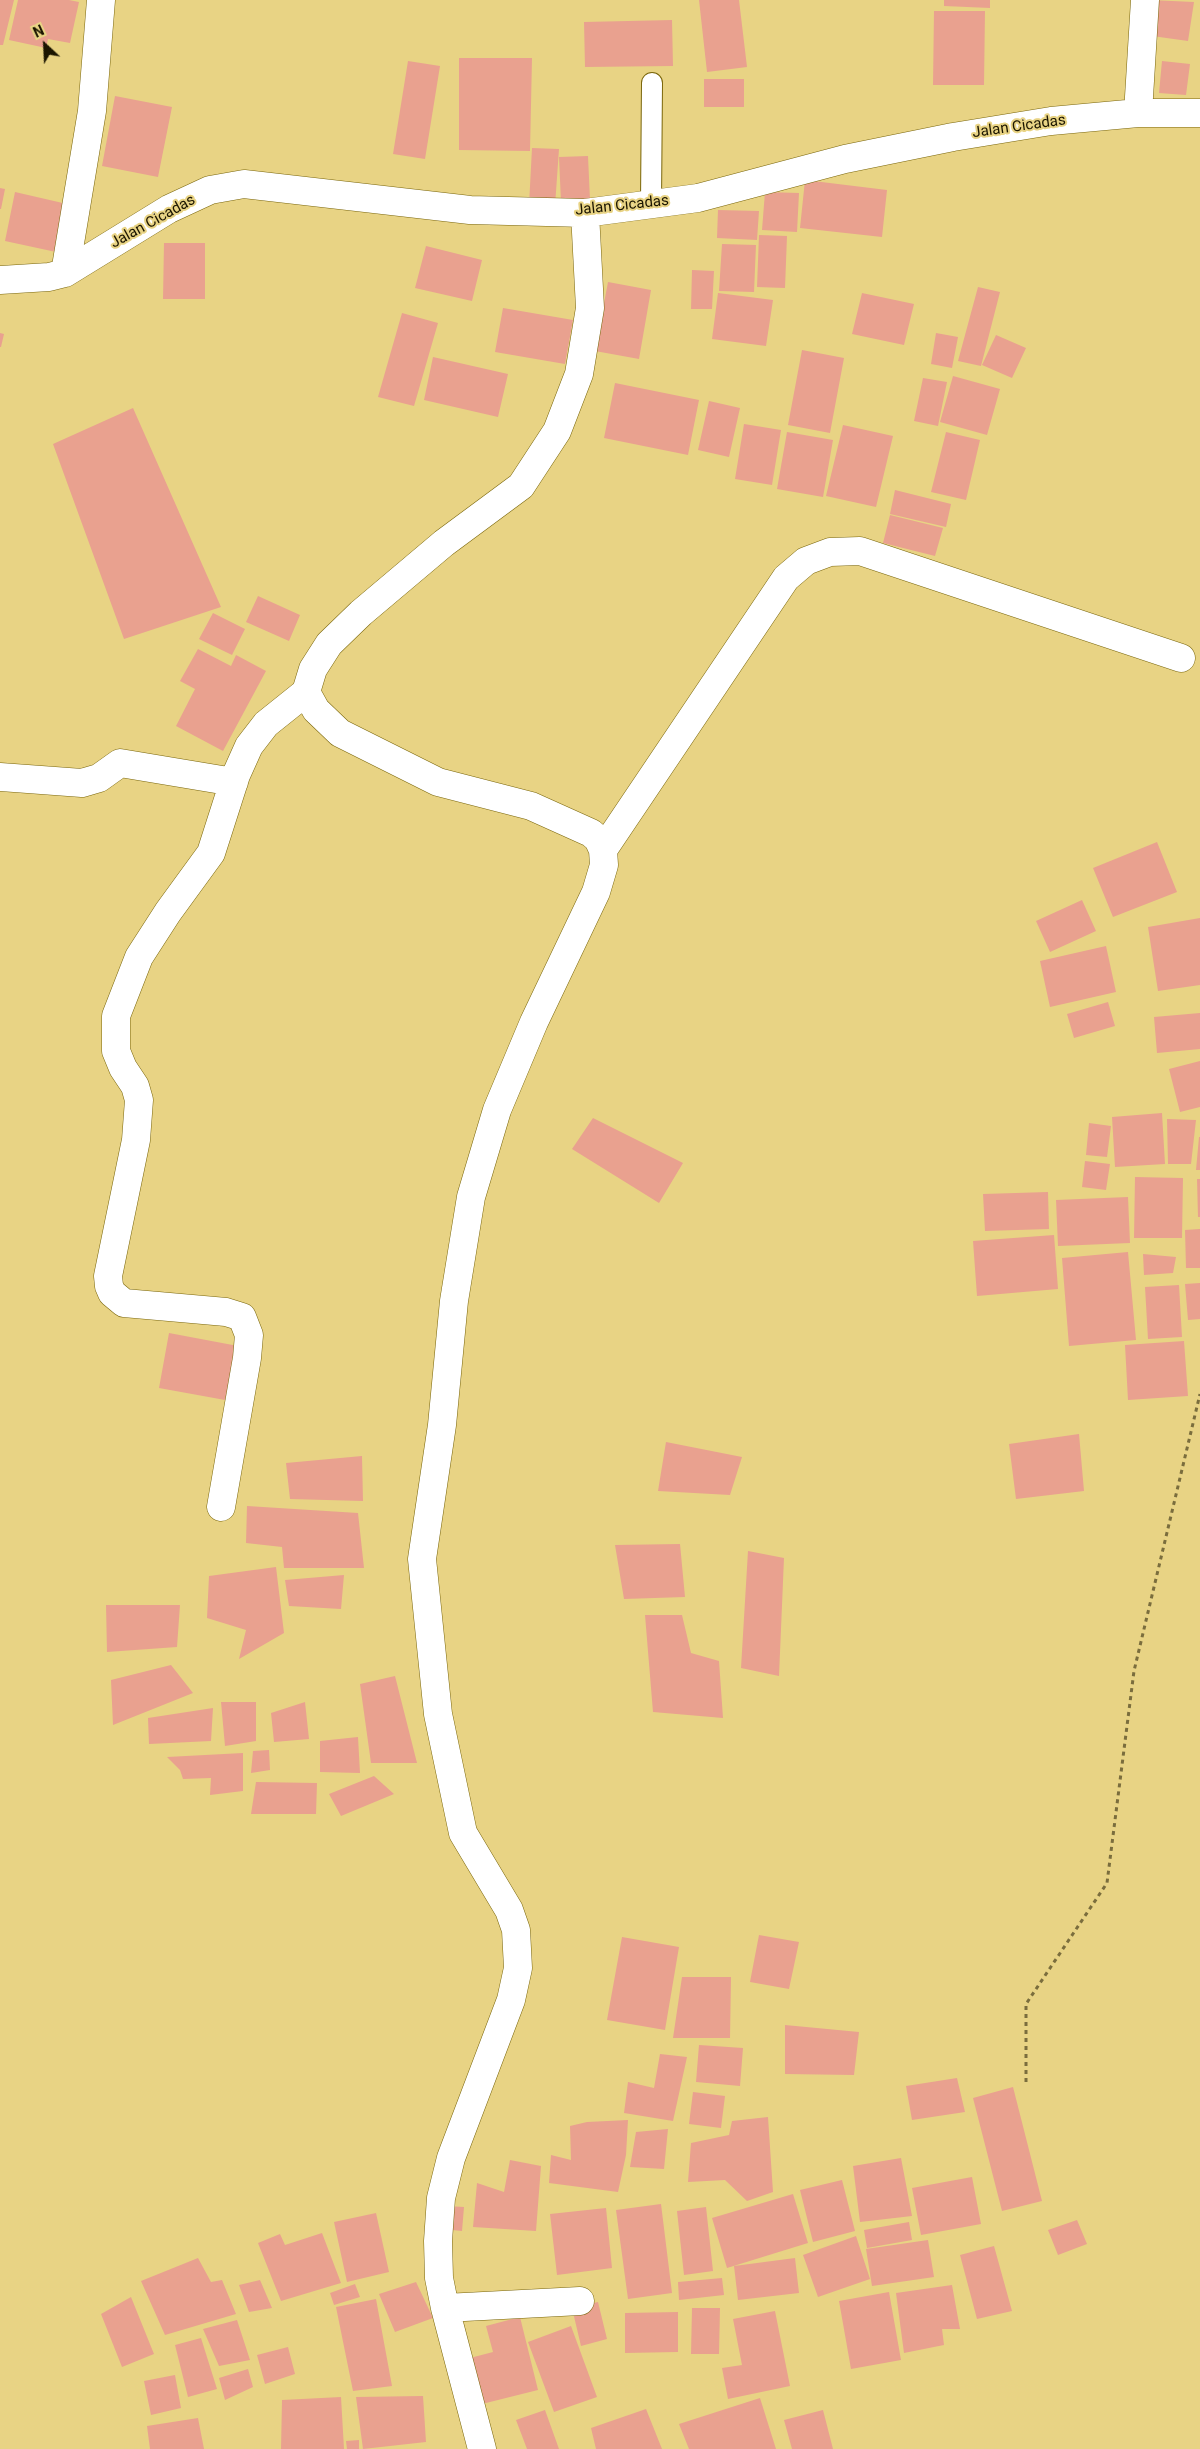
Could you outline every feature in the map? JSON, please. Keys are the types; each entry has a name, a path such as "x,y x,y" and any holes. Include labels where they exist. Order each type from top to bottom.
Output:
{"street":[{"path":"66,272 92,111 101,0"},
{"path":"1138,113 1145,0"},
{"name":"Jalan Cicadas","path":"0,280 49,277 66,272 169,209 210,190 244,184 470,210 585,212 698,198 845,159 954,137 1051,121 1138,113 1200,114"},
{"path":"221,1507 250,1335 242,1317 226,1312 124,1303 112,1293 108,1276 136,1140 139,1100 135,1086 123,1068 116,1051 116,1016 138,957 168,912 211,854 234,782 249,746 266,724 306,692 313,669 329,644 361,613 437,550 521,486 557,431 578,374 590,308 585,212"},
{"path":"603,850 786,578 806,561 830,552 860,551 1181,658"},
{"path":"306,692 316,710 340,733 438,782 531,806 591,833 598,839 603,850 604,865 596,892 534,1022 501,1102 471,1197 454,1301 442,1425 422,1558 438,1714 463,1833 509,1910 516,1930 518,1968 511,2000 451,2158 441,2198 438,2241 439,2278 445,2308 482,2449"},
{"path":"0,776 82,783 99,778 120,763 234,782"},
{"path":"445,2308 580,2301"}],"lane":[{"path":"651,204 652,83"}],"path":[{"path":"1026,2082 1026,2004 1107,1883 1134,1671 1200,1394"}],"building":[{"path":"0,0 14,0 3,45 0,45"},
{"path":"18,0 69,0 79,2 70,43 48,39 46,48 9,40"},
{"path":"699,0 739,0 747,67 707,72"},
{"path":"944,0 990,0 990,8 944,6"},
{"path":"1150,0 1194,2 1188,41 1145,35"},
{"path":"934,11 985,11 984,85 933,85"},
{"path":"672,20 673,66 585,67 584,22"},
{"path":"459,58 532,58 530,151 459,150"},
{"path":"408,61 440,66 425,159 393,154"},
{"path":"1162,61 1190,64 1186,95 1159,93"},
{"path":"704,79 744,79 744,107 704,107"},
{"path":"115,96 172,107 158,177 102,166"},
{"path":"532,148 559,149 555,206 529,205"},
{"path":"588,156 590,200 561,202 559,157"},
{"path":"805,180 887,190 882,237 800,228"},
{"path":"0,188 5,189 1,209 0,209"},
{"path":"15,192 67,204 56,252 5,241"},
{"path":"765,192 799,193 797,232 762,230"},
{"path":"718,210 759,211 757,240 717,238"},
{"path":"759,235 787,236 785,288 757,287"},
{"path":"164,243 205,243 205,299 163,299"},
{"path":"722,244 756,245 754,292 719,291"},
{"path":"426,246 482,260 472,301 415,288"},
{"path":"692,270 714,271 712,309 691,309"},
{"path":"608,282 651,290 639,359 595,351"},
{"path":"978,287 1000,292 981,366 958,361"},
{"path":"718,293 773,300 766,346 712,339"},
{"path":"862,293 914,304 904,345 852,334"},
{"path":"503,308 573,320 565,364 495,352"},
{"path":"402,313 438,323 414,406 378,397"},
{"path":"0,333 4,334 1,347 0,347"},
{"path":"936,333 958,337 952,368 931,364"},
{"path":"996,335 1026,348 1012,378 982,365"},
{"path":"802,350 844,358 830,433 788,425"},
{"path":"433,357 508,374 498,417 424,400"},
{"path":"953,376 1000,389 987,435 940,422"},
{"path":"923,378 947,382 938,426 914,421"},
{"path":"615,383 699,400 688,455 604,438"},
{"path":"709,401 740,408 729,457 698,450"},
{"path":"133,408 221,607 124,639 53,444"},
{"path":"744,424 781,430 772,485 735,479"},
{"path":"843,425 893,436 876,507 826,496"},
{"path":"787,432 833,440 823,497 777,489"},
{"path":"946,432 980,440 966,500 931,492"},
{"path":"895,490 951,504 946,527 890,514"},
{"path":"890,515 943,528 935,556 883,543"},
{"path":"258,596 300,615 289,641 246,622"},
{"path":"213,613 245,629 232,655 199,639"},
{"path":"198,649 231,666 236,655 266,671 223,751 176,726 195,689 180,681"},
{"path":"1157,842 1177,892 1113,917 1093,868"},
{"path":"1082,900 1096,931 1050,952 1036,921"},
{"path":"1200,918 1200,985 1158,991 1148,927"},
{"path":"1106,946 1116,992 1050,1007 1040,961"},
{"path":"1108,1002 1115,1026 1074,1038 1067,1014"},
{"path":"1200,1013 1200,1049 1157,1053 1154,1017"},
{"path":"1200,1061 1200,1107 1180,1112 1169,1069"},
{"path":"1162,1113 1165,1164 1115,1167 1112,1117"},
{"path":"593,1118 683,1163 659,1203 572,1149"},
{"path":"1167,1119 1196,1120 1191,1164 1168,1164"},
{"path":"1089,1123 1111,1126 1107,1157 1086,1155"},
{"path":"1199,1137 1200,1170 1196,1170"},
{"path":"1085,1161 1110,1164 1106,1190 1082,1187"},
{"path":"1135,1177 1183,1178 1182,1238 1134,1238"},
{"path":"1197,1179 1200,1179 1200,1217 1198,1217"},
{"path":"1048,1192 1049,1229 985,1231 983,1194"},
{"path":"1128,1197 1130,1243 1058,1246 1056,1200"},
{"path":"1200,1229 1200,1268 1186,1268 1185,1230"},
{"path":"1054,1235 1058,1289 977,1296 973,1241"},
{"path":"1128,1252 1136,1340 1069,1346 1062,1258"},
{"path":"1143,1254 1176,1257 1173,1273 1144,1275"},
{"path":"1200,1283 1200,1319 1188,1320 1185,1284"},
{"path":"1179,1285 1182,1337 1148,1339 1145,1287"},
{"path":"169,1333 238,1346 225,1400 159,1388"},
{"path":"1184,1341 1188,1396 1128,1400 1125,1345"},
{"path":"1079,1434 1084,1491 1016,1499 1009,1444"},
{"path":"666,1442 742,1457 730,1495 658,1491"},
{"path":"362,1456 363,1501 290,1499 286,1463"},
{"path":"247,1506 358,1513 364,1568 284,1568 282,1547 246,1543"},
{"path":"680,1544 685,1597 624,1599 615,1545"},
{"path":"748,1551 784,1558 779,1676 741,1668"},
{"path":"276,1567 284,1633 239,1659 246,1630 207,1618 209,1576"},
{"path":"344,1575 341,1609 289,1606 285,1580"},
{"path":"106,1605 180,1605 177,1647 107,1652"},
{"path":"645,1615 682,1615 691,1653 719,1661 723,1718 653,1712"},
{"path":"171,1665 193,1693 113,1725 111,1680"},
{"path":"395,1676 417,1763 371,1763 360,1684"},
{"path":"221,1702 256,1702 256,1741 225,1746"},
{"path":"305,1702 309,1739 274,1742 271,1713"},
{"path":"213,1708 211,1741 149,1744 148,1718"},
{"path":"358,1737 360,1773 320,1772 320,1741"},
{"path":"269,1750 270,1770 251,1773 253,1751"},
{"path":"243,1753 243,1791 210,1795 211,1778 183,1779 180,1770 167,1757"},
{"path":"374,1776 394,1794 341,1816 329,1794"},
{"path":"256,1782 317,1783 316,1814 251,1814"},
{"path":"759,1935 799,1942 789,1989 750,1982"},
{"path":"622,1937 679,1947 665,2030 607,2020"},
{"path":"682,1977 731,1977 730,2038 673,2038"},
{"path":"785,2025 859,2032 854,2075 785,2074"},
{"path":"699,2045 743,2048 740,2086 696,2082"},
{"path":"660,2054 687,2057 673,2121 624,2113 628,2082 654,2088"},
{"path":"957,2078 965,2112 912,2120 906,2086"},
{"path":"1013,2087 1042,2201 1002,2211 973,2098"},
{"path":"693,2092 725,2096 721,2128 689,2124"},
{"path":"768,2117 773,2192 747,2201 725,2180 688,2182 691,2143 729,2135 732,2121"},
{"path":"628,2120 626,2155 618,2192 549,2183 551,2155 571,2160 570,2126 587,2122"},
{"path":"668,2129 664,2169 630,2167 636,2132"},
{"path":"901,2158 912,2216 860,2222 853,2166"},
{"path":"510,2160 541,2166 536,2231 473,2227 477,2183 504,2192"},
{"path":"972,2177 981,2224 921,2235 912,2188"},
{"path":"842,2180 855,2231 813,2242 800,2190"},
{"path":"793,2194 808,2243 727,2268 712,2218"},
{"path":"661,2204 672,2293 628,2299 616,2210"},
{"path":"447,2206 464,2207 462,2231 443,2229"},
{"path":"706,2207 713,2271 684,2275 677,2211"},
{"path":"606,2208 612,2268 557,2275 550,2214"},
{"path":"376,2213 389,2272 347,2282 334,2222"},
{"path":"1077,2220 1087,2244 1058,2255 1048,2230"},
{"path":"909,2222 912,2240 867,2248 864,2230"},
{"path":"322,2233 341,2283 281,2301 258,2243 280,2234 285,2245"},
{"path":"856,2236 870,2279 818,2297 803,2255"},
{"path":"928,2240 934,2277 872,2286 866,2249"},
{"path":"994,2246 1012,2311 977,2319 960,2255"},
{"path":"198,2258 211,2282 222,2280 236,2314 165,2335 141,2281"},
{"path":"795,2258 799,2293 738,2300 734,2266"},
{"path":"722,2278 724,2295 679,2300 678,2282"},
{"path":"260,2280 272,2308 249,2312 239,2285"},
{"path":"416,2282 433,2318 395,2332 379,2294"},
{"path":"355,2284 360,2297 334,2305 330,2293"},
{"path":"952,2285 960,2329 942,2329 944,2345 904,2353 896,2293"},
{"path":"889,2292 901,2360 851,2369 839,2301"},
{"path":"131,2297 154,2354 122,2367 101,2314"},
{"path":"376,2299 392,2386 353,2391 336,2307"},
{"path":"598,2302 607,2339 581,2346 572,2308"},
{"path":"692,2308 720,2308 719,2354 691,2354"},
{"path":"775,2311 790,2386 728,2399 722,2368 742,2365 733,2319"},
{"path":"678,2312 678,2352 625,2353 625,2313"},
{"path":"520,2317 538,2390 482,2404 470,2358 493,2352 486,2326"},
{"path":"237,2320 250,2360 219,2366 203,2329"},
{"path":"571,2326 597,2397 554,2412 528,2342"},
{"path":"201,2338 217,2389 188,2397 175,2345"},
{"path":"288,2347 295,2374 265,2384 257,2355"},
{"path":"248,2369 253,2387 225,2400 219,2378"},
{"path":"175,2375 181,2408 151,2415 144,2381"},
{"path":"423,2396 426,2442 363,2449 356,2397"},
{"path":"341,2397 344,2449 281,2449 282,2400"},
{"path":"760,2398 776,2449 689,2449 679,2424"},
{"path":"646,2409 662,2449 596,2449 591,2428"},
{"path":"545,2410 559,2449 527,2449 516,2420"},
{"path":"823,2410 833,2449 792,2449 784,2420"},
{"path":"198,2418 204,2449 150,2449 147,2426"},
{"path":"359,2440 359,2449 347,2449 346,2441"}]}
